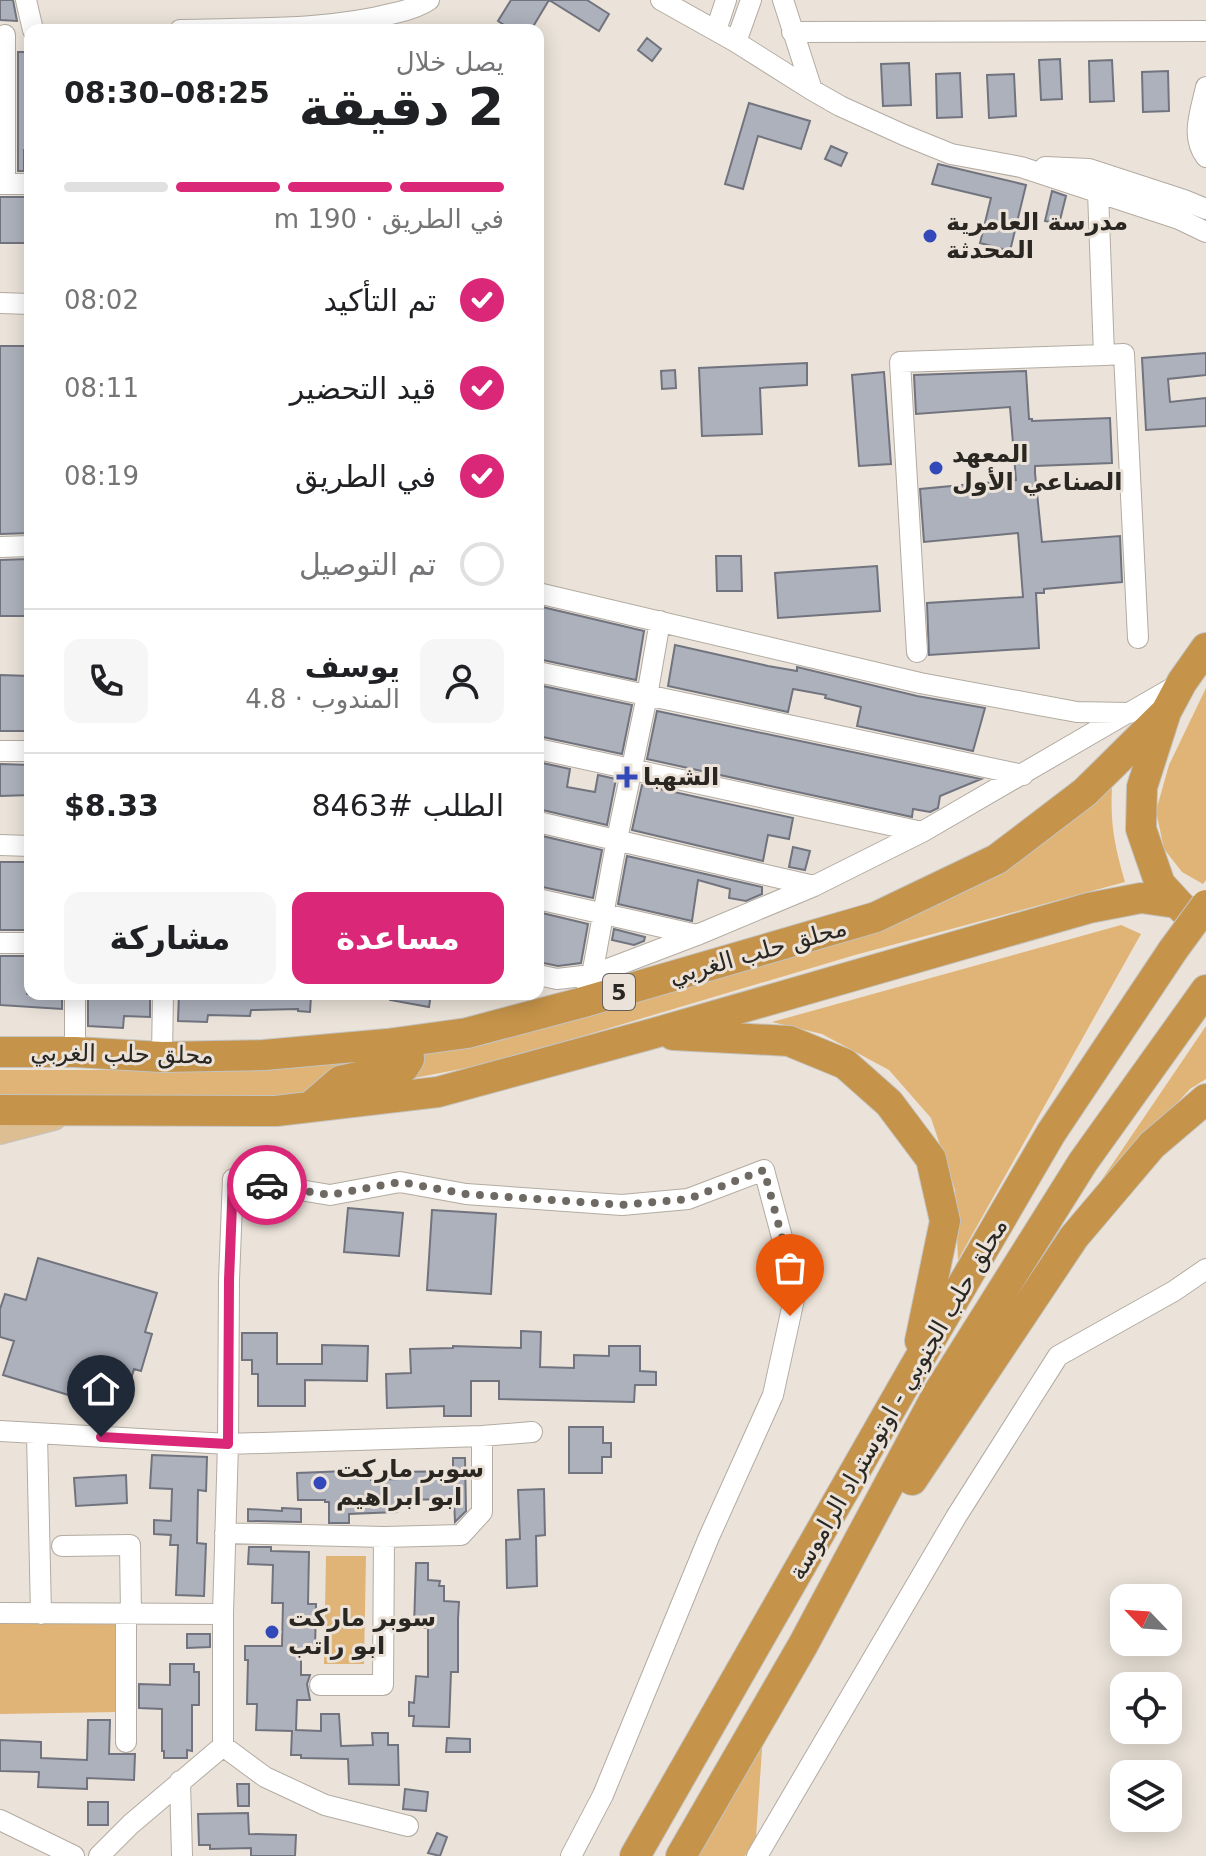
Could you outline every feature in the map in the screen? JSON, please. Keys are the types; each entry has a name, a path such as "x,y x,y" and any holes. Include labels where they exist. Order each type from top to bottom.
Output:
{"highway":[{"path":"1206,648 1166,712 1142,787 1141,829 1160,884 1206,929"},
{"name":"محلق حلب الغربي","path":"0,1052 162,1057 264,1055 467,1033 586,989 876,917 997,859 1085,792 1166,712"},
{"name":"محلق حلب الغربي","path":"0,1110 276,1111 438,1092 1089,908 1141,898 1176,903"},
{"name":"محلق حلب الجنوبي - اوتوستراد الراموسة","path":"635,1856 1051,1133 1206,905"},
{"name":"محلق حلب الجنوبي - اوتوستراد الراموسة","path":"681,1856 803,1645 938,1393 1083,1162 1206,990"},
{"path":"651,1034 789,1041 845,1064 889,1103 931,1159 945,1221 914,1368"},
{"path":"310,1107 340,1081 404,1067 409,1059 408,1048 387,1044"},
{"path":"803,1645 1074,1237 1152,1145 1206,1099"}],"main road":[{"path":"0,1131 85,1110"}],"street":[{"path":"26,0 31,24"},
{"path":"335,24 364,21 421,6 429,0"},
{"path":"661,0 812,90 891,129 951,154 1021,167 1179,219 1206,232"},
{"path":"716,30 726,0"},
{"path":"736,42 751,0"},
{"path":"783,0 812,90"},
{"path":"792,32 1206,31"},
{"path":"24,32 3,34 2,184 24,184"},
{"path":"1206,87 1196,133 1199,148 1206,157"},
{"path":"1021,167 1089,169 1206,209"},
{"path":"1098,192 1104,355"},
{"path":"0,303 24,304"},
{"path":"917,652 900,362 1124,354 1138,638"},
{"path":"0,547 24,546"},
{"path":"544,594 920,683 1077,712 1129,713"},
{"path":"586,989 633,771 660,621"},
{"path":"544,673 1023,775"},
{"path":"544,976 586,989 697,935 814,886 922,832 1182,682"},
{"path":"544,750 922,832"},
{"path":"0,751 24,751"},
{"path":"544,823 814,886"},
{"path":"0,845 24,846"},
{"path":"544,900 697,935"},
{"path":"0,943 24,943"},
{"path":"75,1000 75,1052"},
{"path":"162,1057 163,1000"},
{"path":"223,1746 233,1179 330,1195 400,1182 466,1194 622,1205 688,1199 764,1170 796,1290 773,1395 709,1537 603,1795 571,1856"},
{"path":"757,1856 956,1517 1058,1356 1174,1291 1206,1269"},
{"path":"0,1431 228,1444 532,1432"},
{"path":"37,1434 41,1614"},
{"path":"225,1533 384,1537 461,1535 482,1512 482,1436"},
{"path":"320,1685 383,1685 384,1537"},
{"path":"62,1546 130,1545 126,1742"},
{"path":"0,1613 223,1614"},
{"path":"99,1856 131,1824 223,1746"},
{"path":"223,1746 265,1777 325,1805 408,1826"},
{"path":"180,1781 182,1856"},
{"path":"0,1820 74,1856"},
{"path":"771,1830 774,1856"}],"shaded area":[{"path":"1206,688 1206,880 1203,884 1182,872 1164,849 1156,811 1169,765"},
{"path":"1112,788 1114,836 1125,882 855,955 492,1063 352,1090 419,1054 1005,870"},
{"path":"1121,925 1141,934 958,1260 955,1190 931,1118 889,1070 822,1034 772,1022"},
{"path":"1206,1026 1206,1079 1190,1089 1137,1146 1031,1284"},
{"path":"387,1058 302,1095 214,1099 0,1096 0,1070 159,1070"},
{"path":"326,1556 366,1556 364,1664 324,1664"},
{"path":"118,1621 118,1712 0,1714 0,1622"},
{"path":"763,1735 756,1837 745,1856 694,1856"}],"building":[{"path":"0,0 13,0 17,21 0,20"},
{"path":"511,0 549,0 535,24 503,24 498,21"},
{"path":"549,0 587,0 609,14 599,31"},
{"path":"647,38 661,49 652,61 638,50"},
{"path":"18,52 24,52 24,171 18,171"},
{"path":"1060,59 1062,99 1041,100 1039,60"},
{"path":"1112,60 1114,101 1090,102 1089,61"},
{"path":"909,63 911,105 883,106 881,64"},
{"path":"1168,71 1169,111 1143,112 1142,72"},
{"path":"960,73 962,117 937,118 936,74"},
{"path":"1014,74 1016,116 989,118 987,75"},
{"path":"749,103 810,121 801,149 758,136 743,189 725,184"},
{"path":"831,146 847,153 841,166 825,159"},
{"path":"938,164 1026,185 1010,251 980,243 991,198 932,184"},
{"path":"1052,191 1066,196 1059,224 1045,221"},
{"path":"0,197 24,197 24,243 0,243"},
{"path":"0,346 24,346 24,533 0,534"},
{"path":"1206,353 1206,375 1168,379 1170,402 1206,398 1206,426 1146,430 1142,358"},
{"path":"807,363 807,385 760,388 762,434 702,436 699,368"},
{"path":"675,370 676,388 662,389 661,371"},
{"path":"1026,371 1029,419 1032,421 1110,418 1112,463 1035,466 1035,473 1042,542 1120,536 1122,582 1044,589 1044,593 1036,593 1039,648 929,655 927,603 1023,597 1018,533 924,542 920,489 1016,480 1010,407 916,414 914,375"},
{"path":"884,372 891,464 859,466 852,375"},
{"path":"716,556 741,556 742,591 717,591"},
{"path":"24,559 24,616 0,616 0,560"},
{"path":"877,566 880,611 778,618 775,573"},
{"path":"544,607 644,631 636,680 544,660"},
{"path":"675,645 768,666 797,671 797,667 917,696 985,708 973,751 857,726 861,707 825,698 826,695 793,689 788,712 668,686"},
{"path":"0,675 24,676 24,731 0,731"},
{"path":"544,686 632,705 622,754 544,737"},
{"path":"657,711 981,779 940,796 938,808 930,812 913,809 912,817 647,759"},
{"path":"544,763 570,769 567,787 595,792 598,775 616,779 607,825 544,810"},
{"path":"0,764 24,765 24,795 0,796"},
{"path":"642,785 793,818 789,839 768,835 763,861 632,830"},
{"path":"544,836 602,850 593,898 544,887"},
{"path":"793,847 810,851 805,870 789,867"},
{"path":"627,856 762,887 762,894 746,901 729,898 730,889 698,880 692,921 618,904"},
{"path":"0,862 24,862 24,930 0,930"},
{"path":"544,913 588,924 581,963 558,966 544,963"},
{"path":"614,929 645,937 644,941 634,945 612,940"},
{"path":"0,956 24,956 24,1000 62,1000 62,1009 0,1005"},
{"path":"88,1000 150,1000 150,1017 124,1016 123,1028 88,1026"},
{"path":"179,1000 311,1000 310,1012 298,1009 251,1010 250,1016 208,1015 207,1022 178,1021"},
{"path":"390,1000 430,1000 429,1007"},
{"path":"348,1208 403,1213 399,1256 344,1252"},
{"path":"432,1210 496,1214 491,1294 427,1290"},
{"path":"38,1258 157,1293 145,1332 152,1334 141,1371 134,1369 121,1411 3,1375 14,1341 0,1337 0,1309 5,1294 26,1300"},
{"path":"521,1331 541,1332 540,1367 574,1368 574,1355 609,1356 609,1346 640,1346 640,1371 656,1372 656,1385 635,1385 634,1402 499,1399 499,1381 471,1381 471,1416 444,1416 444,1406 387,1408 386,1374 411,1373 410,1349 453,1346 521,1348"},
{"path":"242,1333 277,1333 277,1364 322,1364 322,1345 368,1346 367,1381 305,1380 305,1406 258,1406 258,1374 252,1374 252,1360 242,1360"},
{"path":"569,1427 603,1427 603,1443 611,1443 611,1457 602,1457 602,1473 569,1473"},
{"path":"152,1455 207,1457 206,1491 198,1490 197,1543 206,1544 204,1596 176,1595 178,1545 170,1545 171,1535 154,1534 154,1520 171,1521 172,1489 150,1488"},
{"path":"453,1458 465,1458 466,1511 455,1522 454,1499 397,1500 397,1512 349,1514 349,1523 329,1523 329,1502 325,1500 298,1500 297,1473 347,1471 371,1473 371,1480 399,1479 399,1472 453,1471"},
{"path":"126,1475 127,1503 76,1506 74,1478"},
{"path":"544,1489 545,1535 536,1536 537,1586 507,1588 506,1540 520,1539 518,1490"},
{"path":"282,1508 301,1509 301,1522 248,1521 248,1509 282,1511"},
{"path":"249,1547 309,1552 308,1604 316,1604 315,1651 301,1651 301,1675 310,1675 307,1684 310,1700 297,1700 296,1730 321,1731 321,1714 339,1714 341,1746 373,1745 372,1733 388,1733 388,1745 398,1745 399,1785 349,1784 348,1759 291,1755 292,1731 256,1730 257,1704 247,1704 248,1660 245,1660 245,1646 282,1646 283,1603 272,1603 273,1565 248,1564"},
{"path":"416,1563 428,1563 428,1580 440,1581 439,1586 444,1586 444,1601 459,1602 458,1672 451,1672 449,1727 413,1726 414,1716 409,1716 409,1702 414,1703 416,1676 428,1677 428,1628 414,1627"},
{"path":"187,1634 210,1634 210,1647 187,1648"},
{"path":"170,1664 194,1664 194,1672 199,1672 199,1705 192,1705 192,1751 187,1750 187,1758 164,1758 162,1709 139,1708 139,1684 170,1685"},
{"path":"88,1720 110,1720 109,1754 135,1754 134,1780 87,1778 87,1789 38,1787 39,1772 0,1771 0,1740 41,1742 41,1758 87,1760"},
{"path":"447,1738 470,1739 470,1752 446,1752"},
{"path":"237,1784 249,1784 249,1806 238,1806"},
{"path":"405,1789 428,1792 426,1811 403,1809"},
{"path":"88,1802 108,1802 108,1825 88,1825"},
{"path":"248,1813 249,1834 296,1835 295,1856 251,1856 251,1848 210,1849 210,1845 199,1845 198,1814"},
{"path":"437,1833 447,1837 440,1856 428,1853"}],"way so far":[{"path":"267,1185 330,1195 400,1182 466,1194 622,1205 688,1199 764,1170 796,1290 790,1316"}],"place":[{"name":"مدرسة العامرية المحدثة","path":"930,236"},
{"name":"المعهد الصناعي الأول","path":"936,468"},
{"name":"الشهبا","path":"627,777"},
{"name":"سوبر ماركت ابو ابراهيم","path":"320,1483"},
{"name":"سوبر ماركت ابو راتب","path":"272,1632"}],"route":[{"path":"101,1437 228,1444 233,1179 267,1185"}]}
